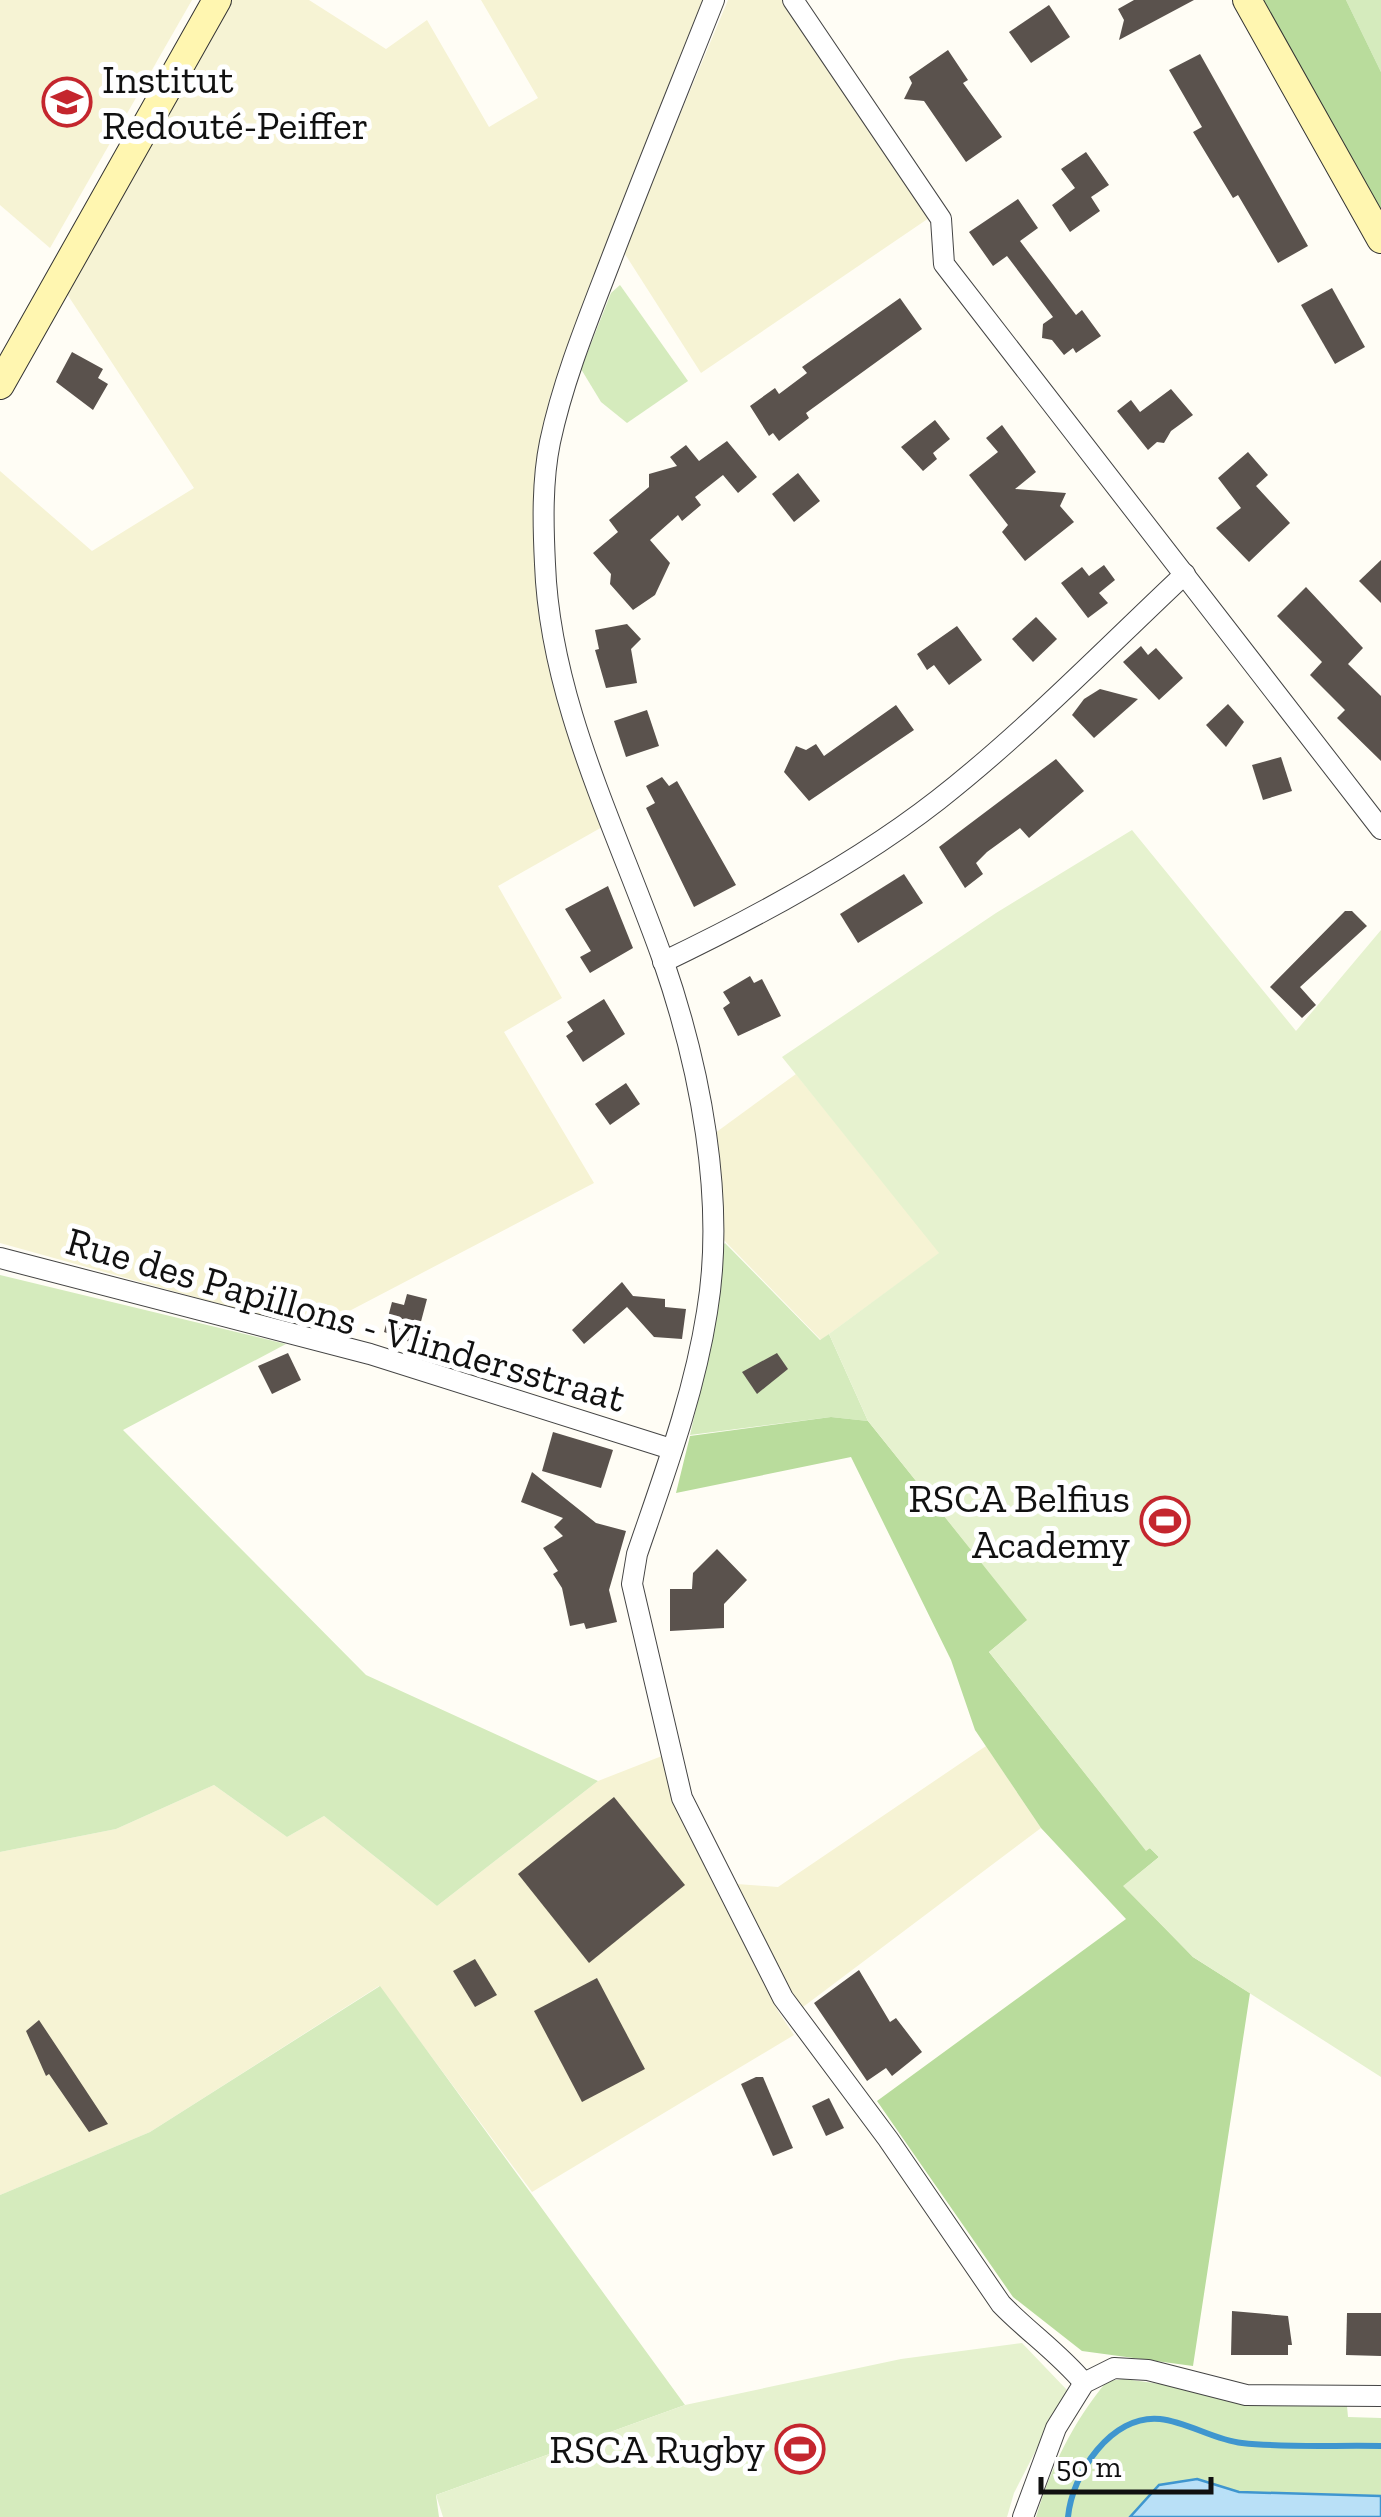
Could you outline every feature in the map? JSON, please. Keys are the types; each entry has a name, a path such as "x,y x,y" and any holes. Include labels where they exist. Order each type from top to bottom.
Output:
{"street":[{"path":"0,385 217,0"},
{"path":"714,0 581,338 549,445 544,500 545,568 577,731 664,962 690,1056 712,1214 708,1307 698,1360 632,1584 682,1798 794,2014 888,2139 1001,2304 1022,2327 1047,2342 1084,2383"},
{"path":"793,0 941,219 944,264 1381,830"},
{"path":"1247,0 1381,239"},
{"path":"664,962 714,938 861,852 936,801 1185,574"},
{"name":"Rue des Papillons - Vlindersstraat","path":"0,1258 370,1354 672,1449"},
{"path":"1023,2517 1056,2428 1084,2383 1114,2368 1148,2370 1246,2395 1381,2396"}],"shaded area":[{"name":"Institut Redouté-Peiffer","path":"0,0 192,0 50,248 0,205"},
{"path":"231,0 309,0 386,49 427,20 489,127 538,98 481,0 707,0 549,399 534,517 604,826 498,886 562,998 504,1032 594,1183 313,1330 0,1243 0,471 92,551 194,488 67,294"},
{"path":"728,0 786,0 929,218 701,373 623,251"},
{"path":"796,1074 940,1253 821,1340 719,1235 711,1136"},
{"path":"986,1746 1041,1828 799,2010 737,1884 778,1887"},
{"path":"667,1754 679,1813 778,2011 794,2035 532,2192 379,1986 150,2132 0,2195 0,1852 116,1829 214,1785 287,1837 324,1816 437,1906 598,1781"}],"green space":[{"path":"1257,0 1346,0 1381,72 1381,222"},
{"path":"1346,0 1381,0 1381,72"},
{"path":"620,285 688,381 627,423 601,402 581,369 611,293"},
{"name":"RSCA Belfius Academy","path":"1132,830 1296,1031 1381,930 1381,2077 1193,1957 1123,1886 1159,1857 1150,1848 1146,1851 989,1652 1027,1620 868,1421 829,1334 939,1253 782,1057 996,913"},
{"path":"725,1243 820,1340 829,1334 868,1421 831,1417 690,1435 713,1334 719,1251"},
{"path":"0,1275 286,1344 123,1430 366,1675 598,1781 437,1906 324,1816 287,1837 214,1785 116,1829 0,1852"},
{"path":"831,1417 868,1421 1028,1620 989,1652 1146,1850 1150,1848 1159,1857 1124,1886 1193,1957 1250,1993 1193,2366 1082,2351 1013,2297 877,2101 1126,1919 1041,1828 975,1730 951,1660 851,1457 676,1493 690,1436"},
{"path":"380,1986 685,2405 436,2495 439,2517 0,2517 0,2195 150,2132"},
{"name":"RSCA Rugby","path":"1022,2343 1067,2390 1014,2493 1007,2517 443,2517 436,2495 685,2405 901,2359"},
{"path":"1124,2379 1190,2388 1239,2404 1347,2406 1348,2417 1381,2418 1381,2517 1036,2517 1056,2462 1083,2413 1107,2381"}],"water":[{"path":"1197,2479 1239,2492 1381,2496 1381,2517 1130,2517 1159,2485"}],"building":[{"path":"1134,0 1194,0 1119,40 1124,20 1118,9"},
{"path":"1049,5 1070,37 1031,63 1009,32"},
{"path":"948,50 968,80 963,83 1002,137 966,162 924,101 904,99 912,83 909,77"},
{"path":"1200,54 1308,246 1278,263 1238,195 1233,198 1193,132 1202,127 1169,70"},
{"path":"1086,152 1109,185 1091,197 1100,211 1070,232 1052,205 1075,188 1061,169"},
{"path":"1018,199 1038,228 1020,241 1076,315 1082,310 1101,336 1076,353 1073,348 1064,355 1052,340 1042,338 1043,324 1053,317 1007,256 993,266 969,232"},
{"path":"1332,288 1365,347 1335,364 1301,305"},
{"path":"900,298 922,329 806,413 809,418 779,441 773,433 769,436 750,406 775,388 779,394 807,373 802,367"},
{"path":"72,352 103,369 98,378 108,384 93,410 56,382"},
{"path":"1171,389 1193,415 1171,431 1164,443 1157,442 1148,450 1117,411 1131,400 1140,412"},
{"path":"935,420 950,439 933,453 937,459 923,471 901,447"},
{"path":"1002,425 1036,472 1015,489 1066,493 1060,506 1074,522 1025,561 1002,532 1008,525 969,475 998,452 986,438"},
{"path":"727,441 757,477 738,493 723,475 695,497 701,505 682,521 678,515 650,540 670,563 655,595 633,610 610,584 611,574 593,553 618,532 609,520 649,487 649,474 677,466 670,457 686,445 699,461"},
{"path":"1248,452 1268,475 1256,486 1290,523 1249,562 1216,528 1241,508 1218,478"},
{"path":"798,473 820,501 794,522 772,494"},
{"path":"1381,560 1381,603 1359,581"},
{"path":"1104,565 1115,580 1099,593 1108,603 1088,618 1061,583 1082,567 1089,576"},
{"path":"1306,587 1363,648 1348,664 1381,696 1381,761 1337,718 1345,710 1310,675 1322,662 1277,616"},
{"path":"1036,617 1057,639 1033,662 1012,639"},
{"path":"627,624 641,639 631,649 637,683 606,688 595,650 599,649 595,630"},
{"path":"957,626 982,660 949,685 934,665 927,670 917,654"},
{"path":"1141,646 1148,655 1156,648 1183,678 1159,700 1123,662"},
{"path":"1100,689 1138,699 1094,738 1072,715 1084,699"},
{"path":"1228,704 1244,722 1226,747 1206,725"},
{"path":"896,705 914,730 809,801 784,772 796,746 806,750 816,744 824,756"},
{"path":"647,710 659,746 626,757 614,721"},
{"path":"1281,757 1292,791 1263,800 1252,765"},
{"path":"1056,759 1084,791 1029,838 1020,828 987,852 976,863 983,874 965,888 939,847"},
{"path":"662,777 669,786 677,781 736,885 694,907 646,808 655,803 646,786"},
{"path":"904,874 923,903 858,943 840,914"},
{"path":"608,886 633,948 590,973 580,957 591,951 565,909"},
{"path":"1345,911 1352,911 1367,926 1300,987 1316,1005 1302,1018 1270,987"},
{"path":"750,976 754,983 762,979 781,1016 738,1036 723,1008 730,1003 723,992"},
{"path":"604,999 625,1034 583,1062 566,1036 573,1031 567,1022"},
{"path":"626,1083 640,1104 610,1125 595,1104"},
{"path":"622,1282 633,1296 665,1299 665,1307 686,1309 682,1339 654,1337 627,1307 584,1344 572,1330"},
{"path":"407,1294 427,1299 415,1344 384,1332 392,1302 404,1305"},
{"path":"288,1353 301,1380 272,1394 258,1366"},
{"path":"777,1353 788,1369 757,1394 742,1372"},
{"path":"553,1432 613,1450 601,1488 542,1471"},
{"path":"532,1472 596,1523 626,1531 609,1590 617,1622 586,1629 584,1623 570,1626 562,1588 553,1574 558,1571 543,1548 563,1536 554,1527 563,1518 521,1502"},
{"path":"717,1549 747,1580 724,1604 724,1628 670,1631 670,1589 692,1589 693,1573"},
{"path":"614,1797 685,1885 589,1963 518,1874"},
{"path":"475,1959 497,1995 475,2007 453,1971"},
{"path":"859,1970 890,2022 896,2018 922,2052 892,2076 886,2068 867,2081 814,2003"},
{"path":"597,1978 645,2069 582,2102 534,2011"},
{"path":"39,2020 108,2124 89,2132 49,2074 46,2076 26,2031"},
{"path":"763,2077 793,2148 773,2156 741,2084"},
{"path":"829,2098 844,2128 826,2136 812,2106"},
{"path":"1232,2311 1288,2316 1292,2345 1288,2345 1288,2355 1231,2355"},
{"path":"1347,2313 1381,2313 1381,2356 1346,2355"}],"waterway":[{"path":"1068,2517 1077,2483 1097,2450 1110,2436 1142,2420 1170,2421 1242,2443 1381,2446"}],"place":[{"name":"Institut Redouté-Peiffer","path":"67,102"},
{"name":"RSCA Belfius Academy","path":"1165,1521"},
{"name":"RSCA Rugby","path":"800,2449"}]}
